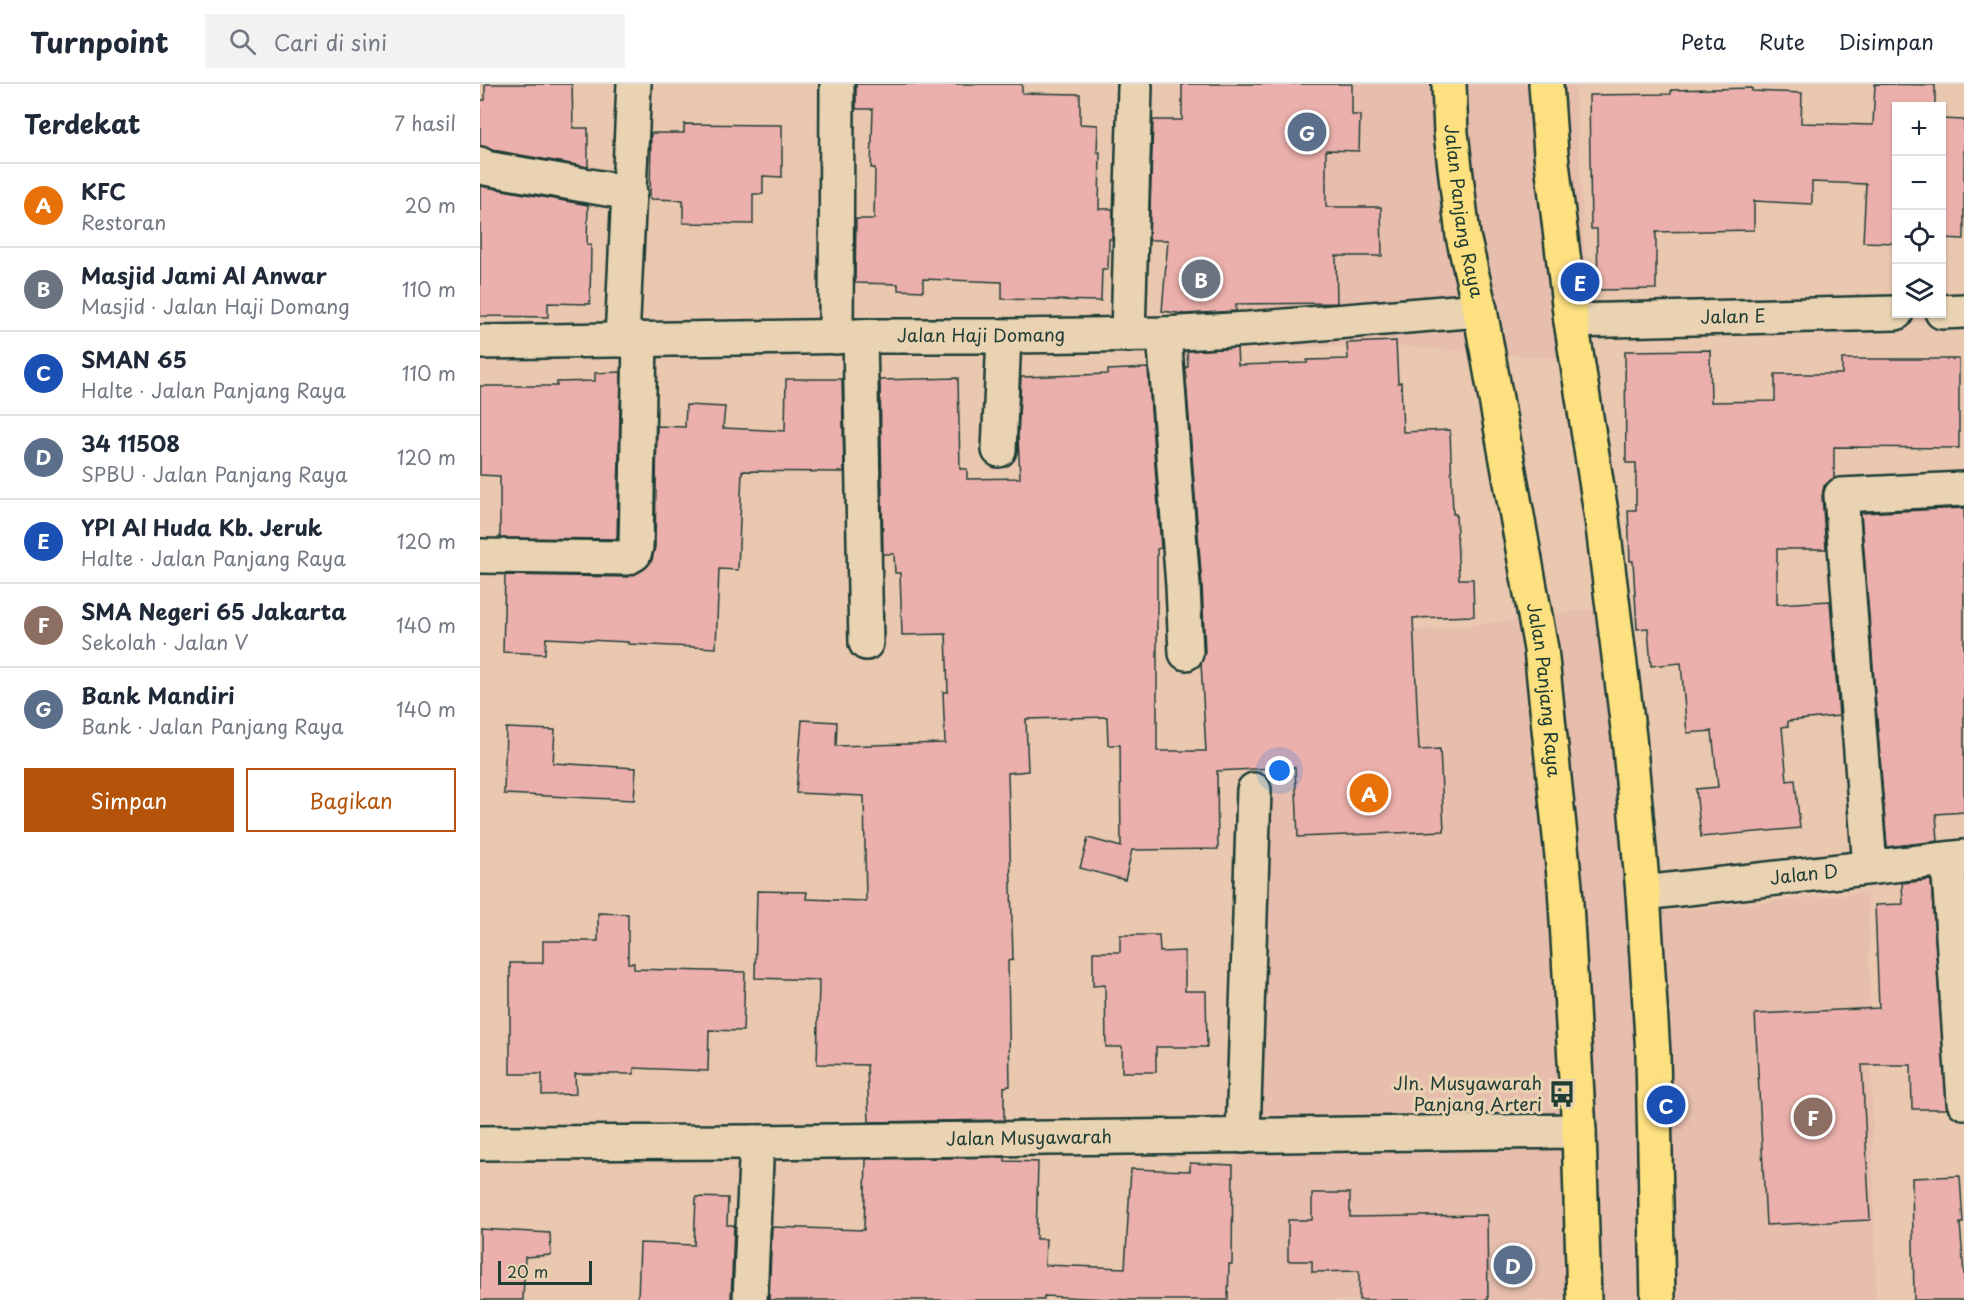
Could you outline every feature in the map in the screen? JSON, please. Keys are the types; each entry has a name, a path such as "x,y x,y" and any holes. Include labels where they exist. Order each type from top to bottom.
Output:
{"main road":[{"name":"Jalan Panjang Raya","path":"1449,84 1451,134 1463,236 1480,310 1541,649 1565,886 1579,1131 1584,1300"},
{"path":"1546,84 1551,154 1571,321 1602,519 1625,703 1643,893 1653,1054 1658,1300"}],"street":[{"path":"480,556 627,558 634,554 636,547 630,193 634,84"},
{"path":"837,84 848,336 866,643"},
{"path":"1128,334 1135,87"},
{"path":"480,164 485,168 630,193"},
{"name":"Jalan Haji Domang","path":"480,342 1164,334 1480,310"},
{"path":"1946,312 1964,311"},
{"name":"Jalan E","path":"1571,321 1892,313"},
{"path":"1164,334 1186,653"},
{"path":"999,450 1004,336"},
{"path":"1870,867 1841,495 1964,489"},
{"path":"1243,1136 1254,790"},
{"path":"1956,858 1964,1102"},
{"name":"Jalan D","path":"1643,893 1956,858"},
{"name":"Jalan Musyawarah","path":"480,1143 755,1142 1579,1131"},
{"path":"750,1300 755,1142"}],"shaded area":[{"path":"1226,84 1575,84 1591,361 1397,346 1227,348"},
{"path":"1631,604 1659,912 1868,892 1876,1300 1229,1300 1250,635 1448,628"}],"building":[{"path":"485,84 572,84 573,128 588,128 588,167 480,146 480,100 485,100"},
{"path":"856,84 1022,84 1022,93 1080,94 1080,124 1098,125 1099,209 1113,209 1108,269 1102,269 1101,301 1002,299 1002,282 923,279 923,291 898,290 898,284 855,283 856,219 874,219 875,168 871,168 873,109 856,109"},
{"path":"1182,84 1352,84 1352,115 1360,115 1359,151 1326,150 1326,207 1381,207 1382,256 1336,256 1337,303 1236,304 1236,311 1185,314 1162,311 1168,240 1149,240 1153,120 1182,120"},
{"path":"1875,84 1935,85 1935,102 1892,102 1892,243 1863,242 1866,184 1812,182 1812,204 1754,201 1754,230 1656,232 1656,289 1598,290 1597,229 1591,229 1589,95 1671,94 1671,90 1752,88 1752,91 1802,93 1801,123 1873,125"},
{"path":"1946,119 1964,120 1964,239 1946,238"},
{"path":"684,124 782,125 782,177 763,176 763,194 753,194 753,224 683,223 683,200 650,199 651,133 684,133"},
{"path":"480,186 588,205 587,245 591,245 590,304 548,303 548,317 480,316"},
{"path":"1396,341 1398,383 1401,382 1403,432 1450,430 1453,514 1456,514 1459,579 1473,579 1474,616 1413,618 1419,750 1440,749 1444,831 1298,837 1295,767 1217,771 1218,849 1132,850 1125,880 1080,868 1088,838 1121,847 1120,745 1108,745 1107,717 1026,719 1028,771 1008,773 1013,960 1008,961 1010,1086 1004,1087 1004,1120 869,1122 867,1065 817,1064 819,980 755,978 757,891 807,892 806,899 866,901 864,796 796,793 802,720 837,722 836,746 945,743 943,692 948,692 946,634 902,635 900,573 895,573 894,554 883,554 880,380 958,378 960,469 967,469 967,479 1020,478 1018,436 1021,377 1108,374 1108,370 1148,368 1161,548 1157,549 1157,751 1206,751 1201,663 1205,652 1202,585 1185,367 1188,367 1187,351 1237,348 1238,365 1307,363 1307,360 1348,359 1347,343"},
{"path":"1710,350 1711,402 1775,401 1775,374 1842,374 1842,359 1959,359 1959,448 1834,447 1834,478 1824,486 1822,496 1826,549 1777,549 1777,604 1830,601 1839,716 1788,721 1788,726 1782,727 1787,781 1795,780 1800,828 1701,837 1696,789 1718,787 1712,731 1687,733 1681,663 1651,666 1648,628 1637,629 1633,561 1630,561 1628,510 1636,510 1636,463 1626,463 1625,351"},
{"path":"621,372 617,539 500,538 500,476 480,475 480,386 557,386 557,382 595,381 595,373"},
{"path":"786,379 842,379 844,472 742,471 738,570 719,569 716,648 546,638 545,654 503,652 505,575 627,577 643,570 652,560 655,547 657,426 685,427 686,405 725,407 723,428 785,431"},
{"path":"1964,508 1964,812 1936,814 1938,841 1887,847 1861,513"},
{"path":"506,728 555,730 553,763 636,768 634,800 504,794"},
{"path":"1931,880 1947,1109 1912,1109 1911,1065 1862,1065 1870,1220 1766,1225 1755,1014 1879,1008 1875,905 1903,904 1902,883"},
{"path":"598,913 628,914 628,963 634,963 634,969 745,972 743,1031 709,1030 708,1071 634,1068 634,1074 575,1074 576,1094 542,1095 542,1074 510,1074 510,963 543,963 543,941 598,941"},
{"path":"1120,935 1159,935 1160,952 1185,951 1185,991 1206,991 1207,1047 1156,1047 1156,1072 1122,1072 1122,1047 1106,1047 1105,985 1093,986 1093,952 1120,952"},
{"path":"1005,1157 1005,1161 1038,1162 1036,1239 1046,1239 1045,1265 1125,1268 1131,1169 1190,1171 1190,1163 1233,1165 1232,1264 1229,1264 1228,1300 1131,1300 1044,1296 1044,1300 769,1300 772,1227 864,1230 866,1159"},
{"path":"1960,1176 1964,1300 1914,1300 1912,1178"},
{"path":"1312,1193 1350,1193 1350,1217 1487,1215 1488,1300 1359,1300 1359,1271 1312,1272 1312,1261 1288,1261 1288,1220 1312,1220"},
{"path":"696,1197 728,1198 727,1225 734,1225 731,1300 638,1300 640,1243 694,1245"},
{"path":"480,1229 550,1233 551,1255 525,1257 523,1300 480,1300"}],"place":[{"name":"Bank Mandiri","path":"1307,132"},
{"name":"Masjid Jami Al Anwar","path":"1201,279"},
{"name":"YPI Al Huda Kb. Jeruk","path":"1580,282"},
{"name":"KFC","path":"1369,793"},
{"name":"Jln. Musyawarah Panjang Arteri","path":"1562,1094"},
{"name":"SMAN 65","path":"1666,1105"},
{"name":"SMA Negeri 65 Jakarta","path":"1813,1117"},
{"name":"34 11508","path":"1513,1265"}]}
